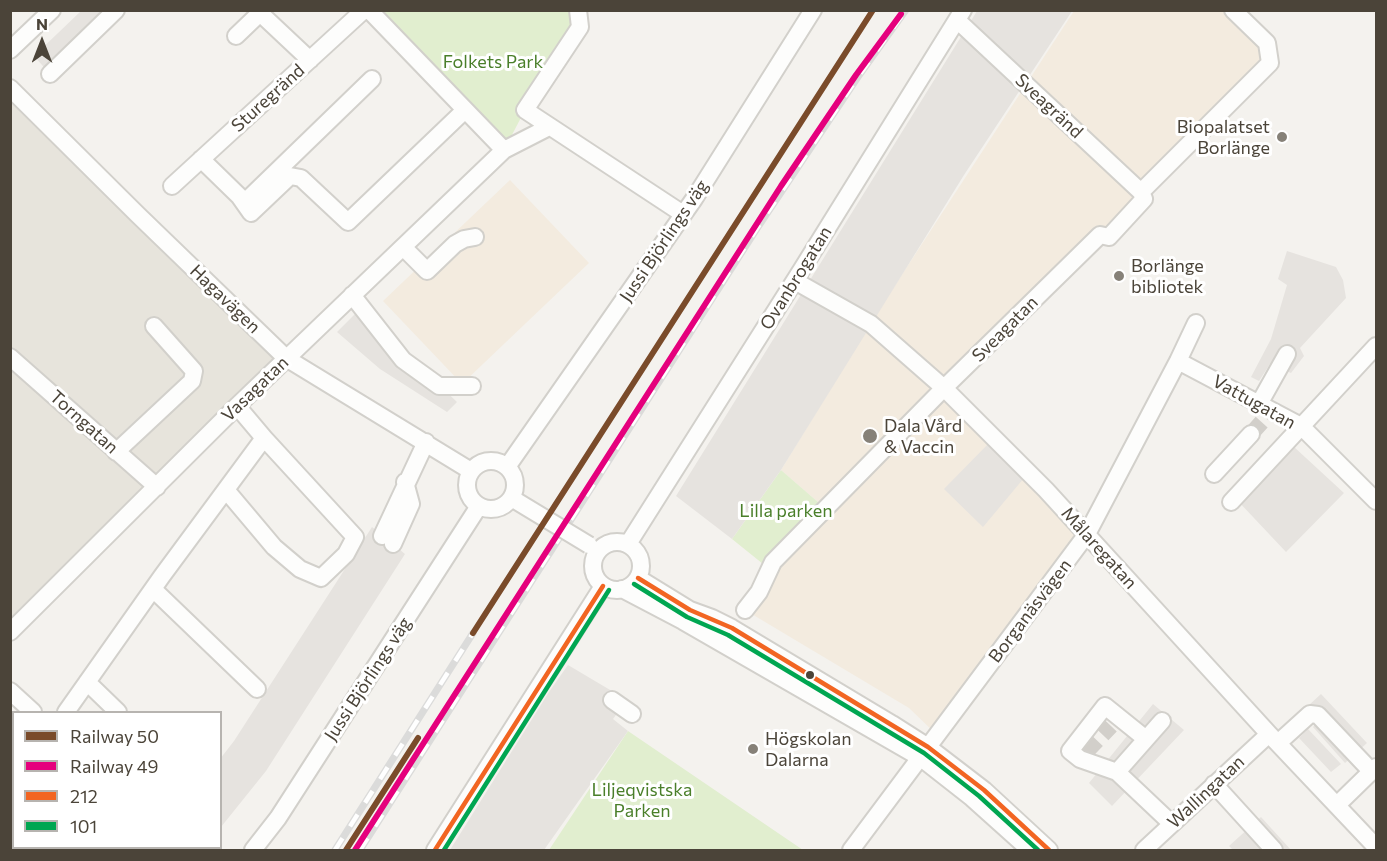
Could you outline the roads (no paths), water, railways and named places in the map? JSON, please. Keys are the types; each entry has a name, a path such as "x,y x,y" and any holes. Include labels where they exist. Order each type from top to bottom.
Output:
{"street":[{"path":"10,50 52,10"},
{"path":"50,74 116,10"},
{"name":"Sturegränd","path":"172,186 364,10"},
{"path":"369,10 504,150"},
{"path":"578,10 580,27 525,110 683,214"},
{"name":"Jussi Björlings väg","path":"507,467 683,214 813,10"},
{"name":"Sveagatan","path":"745,610 759,592 773,562 944,388 1100,235 1108,237 1143,199 1141,192 1270,63 1267,43 1233,10"},
{"path":"236,36 260,13 310,60"},
{"name":"Sveagränd","path":"960,15 1141,192"},
{"name":"Ovanbrogatan","path":"628,544 960,15"},
{"path":"244,203 372,79"},
{"name":"Hagavägen","path":"10,88 17,106 146,223 286,358 471,471"},
{"path":"201,159 251,213 290,176 301,178 348,222 465,110"},
{"name":"Vasagatan","path":"10,632 286,358 504,150 549,127"},
{"path":"403,247 427,271 455,244 475,237"},
{"name":"Målaregatan","path":"795,281 871,324 944,388 1046,490 1274,739 1377,847"},
{"path":"352,295 403,360 440,386 472,386"},
{"name":"Borganäsvägen","path":"851,850 1087,534 1196,323"},
{"path":"116,452 192,381 194,371 154,326"},
{"path":"1231,502 1377,346"},
{"path":"1266,410 1287,354"},
{"name":"Torngatan","path":"11,357 157,487"},
{"name":"Vattugatan","path":"1178,361 1266,410 1301,426 1377,501"},
{"path":"226,490 274,546 300,569 321,578 346,554 355,537 237,406"},
{"path":"1214,474 1251,434"},
{"path":"67,711 264,438"},
{"path":"387,540 405,482 426,442"},
{"path":"492,460 507,467 515,482 515,499 494,509 479,506 473,501 466,486 471,471 484,461 492,460"},
{"path":"515,499 593,548 611,542 628,544 639,555 641,562 638,578 634,583 622,589 609,589 594,573 593,548"},
{"name":"Jussi Björlings väg","path":"253,850 303,780 479,506"},
{"path":"638,578 690,610 732,628 892,724 1030,850"},
{"path":"435,850 603,585"},
{"path":"153,589 257,690"},
{"path":"622,589 924,753 984,790 1049,850"},
{"path":"87,682 117,711"},
{"path":"10,691 32,711"},
{"path":"612,700 632,714"},
{"path":"1146,739 1104,706 1070,751 1117,772 1172,824"},
{"name":"Wallingatan","path":"1144,850 1214,784 1310,714 1318,716 1374,770"},
{"path":"1117,772 1162,721"},
{"path":"1337,805 1374,770"},
{"path":"1214,784 1274,850"}],"tunnel":[{"path":"1251,434 1268,415"},
{"path":"1086,752 1111,726"}],"railway":[{"path":"360,850 756,230 858,77 906,10"},
{"path":"335,850 473,633"}],"rail line":[{"name":"50","path":"473,633 873,10"},
{"name":"49","path":"355,850 781,186 856,75 901,14"},
{"name":"50","path":"346,850 418,738"}],"place":[{"name":"Biopalatset Borlänge","path":"1282,137"},
{"name":"Borlänge bibliotek","path":"1119,276"},
{"name":"Dala Vård & Vaccin","path":"870,436"},
{"name":"Högskolan Dalarna","path":"753,749"}],"park label":[{"name":"Folkets Park","path":"493,62"},
{"name":"Lilla parken","path":"786,511"},
{"name":"Liljeqvistska Parken","path":"642,800"}]}
